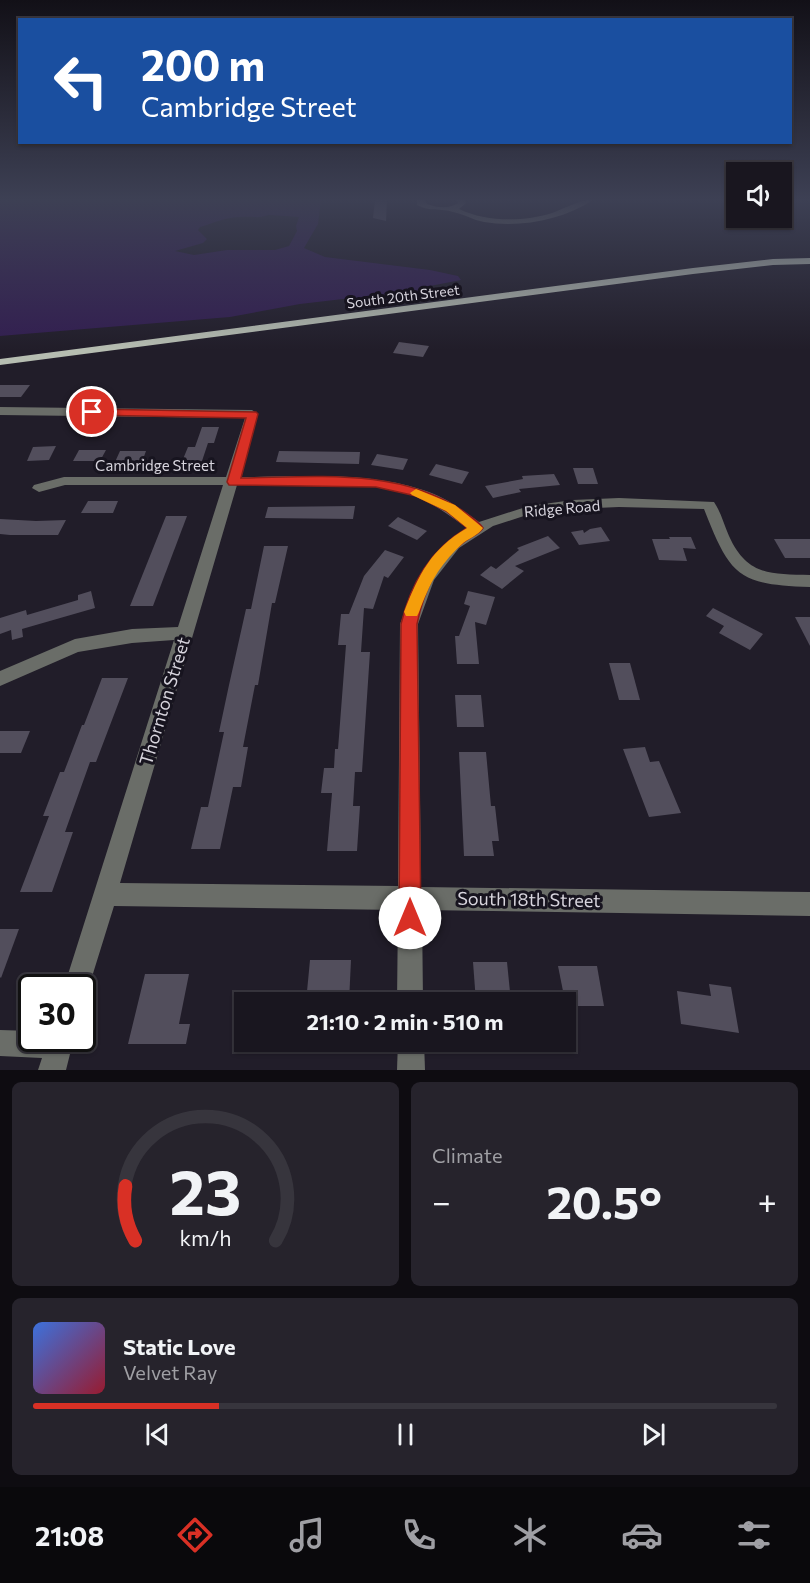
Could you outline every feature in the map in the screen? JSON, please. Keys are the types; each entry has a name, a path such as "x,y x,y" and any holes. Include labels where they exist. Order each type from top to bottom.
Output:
{"main road":[{"name":"South 20th Street","path":"0,362 693,271 810,261"}],"street":[{"name":"Thornton Street","path":"0,411 252,414 81,974"},
{"name":"Cambridge Street","path":"39,488 64,481 376,483 420,493 450,508 477,528"},
{"name":"Ridge Road","path":"410,992 409,624 415,600 425,578 437,560 459,539 477,528 516,512 548,506 596,503 709,506 735,561 751,572 768,579 810,581"},
{"path":"0,679 75,646 132,636 185,633"},
{"name":"South 18th Street","path":"104,894 810,904"},
{"path":"0,1043 18,1042"},
{"path":"52,1070 57,1052"},
{"path":"411,1052 411,1070"}],"shaded area":[{"path":"0,250 179,250 175,251 194,255 227,250 309,250 325,257 430,270 458,276 461,280 430,286 410,295 379,301 343,299 300,304 230,317 0,336"}],"building":[{"path":"399,342 429,346 423,357 393,353"},
{"path":"0,385 30,385 21,397 0,397"},
{"path":"202,427 219,427 214,443 208,443 201,464 181,464 188,447 195,447"},
{"path":"56,446 49,460 27,461 33,447"},
{"path":"79,450 106,450 100,461 73,461"},
{"path":"120,451 146,451 142,462 115,462"},
{"path":"279,451 360,452 359,464 276,462"},
{"path":"377,454 408,459 403,470 371,465"},
{"path":"436,464 469,472 462,484 429,475"},
{"path":"573,468 593,468 598,484 578,484"},
{"path":"554,474 560,485 519,489 521,492 493,498 485,486 523,479 522,476"},
{"path":"88,501 118,501 113,513 81,513"},
{"path":"355,506 353,519 265,518 268,507"},
{"path":"166,516 187,516 153,606 130,606"},
{"path":"398,517 427,531 417,540 388,526"},
{"path":"0,519 66,520 58,535 10,535 0,534"},
{"path":"601,527 610,541 579,545 571,532 583,530 584,533"},
{"path":"548,536 560,548 515,566 524,571 502,589 480,575 491,566 496,569 519,550 517,548"},
{"path":"669,537 691,537 696,549 683,548 687,561 659,560 652,539 670,539"},
{"path":"774,539 810,539 810,558 785,558"},
{"path":"264,546 288,546 275,603 272,603 258,685 255,685 243,747 248,747 241,787 233,787 220,849 191,849 201,807 208,807 224,732 219,732 229,685 246,609 251,609"},
{"path":"385,550 404,557 388,578 384,576 373,609 364,608 361,652 370,652 362,772 355,772 353,806 360,806 357,851 327,851 332,793 321,793 324,768 334,768 335,749 338,749 346,645 338,645 341,614 349,614 364,576"},
{"path":"91,591 95,608 22,629 23,637 12,640 11,630 0,634 0,618 26,610 27,615 78,600 78,595"},
{"path":"468,591 495,597 486,625 475,622 479,664 457,664 455,636 459,636 470,606 464,604"},
{"path":"713,608 763,634 750,650 719,633 724,626 706,616"},
{"path":"795,617 810,617 810,646"},
{"path":"609,663 630,663 640,700 619,700"},
{"path":"102,678 128,678 96,762 90,762 65,832 73,832 52,892 20,892 49,816 43,816 60,772 64,772"},
{"path":"455,695 481,695 484,727 457,727"},
{"path":"0,731 30,731 21,753 0,753"},
{"path":"645,747 650,762 659,761 681,813 649,817 623,749"},
{"path":"459,752 486,752 491,806 495,806 499,841 492,841 494,856 464,856"},
{"path":"0,929 19,929 1,978 0,977"},
{"path":"310,960 351,960 349,992 307,992"},
{"path":"473,962 507,962 510,992 475,992"},
{"path":"558,966 597,966 604,1006 576,1006 576,992 563,992"},
{"path":"145,974 189,974 179,1024 190,1024 186,1044 128,1044"},
{"path":"709,984 731,987 739,1033 681,1024 677,991 711,996"}],"slow traffic":[{"path":"412,612 425,578 437,560 459,539 477,528 450,508 416,493"}],"route":[{"path":"92,412 252,414 233,482 376,483 420,493 450,508 477,528 459,539 437,560 425,578 415,600 409,624 410,918"}]}
